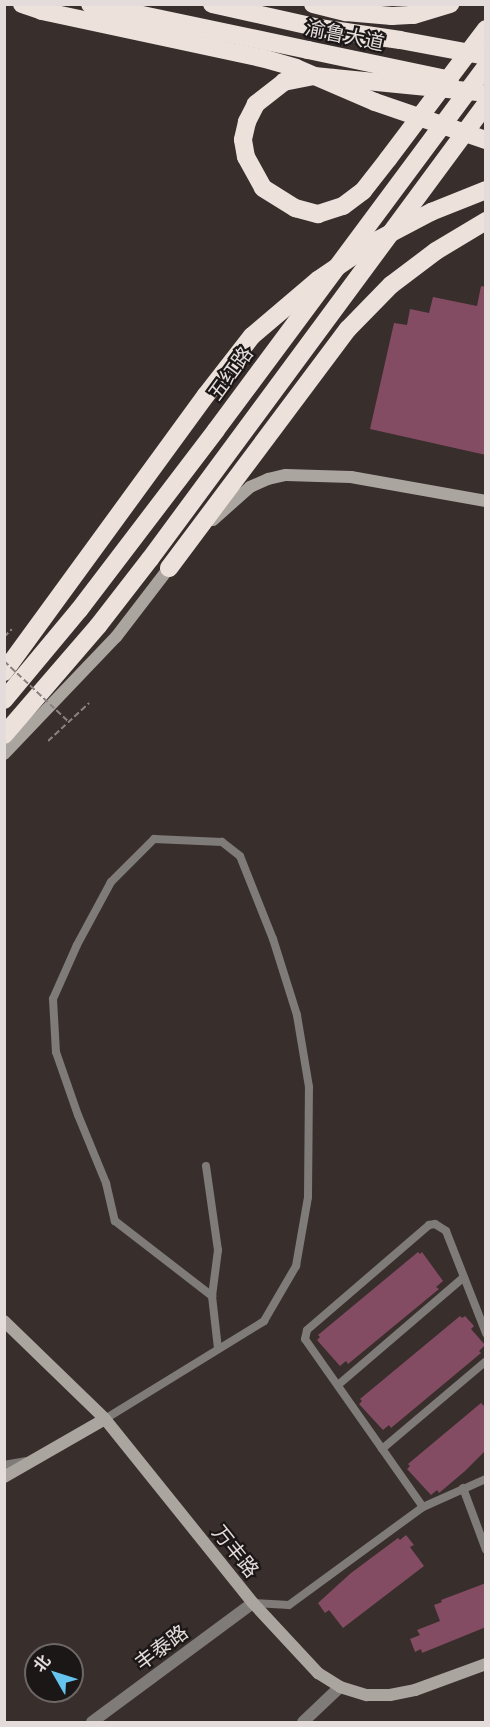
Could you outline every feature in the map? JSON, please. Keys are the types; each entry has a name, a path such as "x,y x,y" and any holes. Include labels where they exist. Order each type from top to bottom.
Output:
{"highway":[{"path":"22,4 42,11 262,58 296,68 375,102 486,140"},
{"name":"渝鲁大道","path":"90,4 486,88"},
{"name":"渝鲁大道","path":"212,4 319,28 486,56"},
{"path":"313,4 346,12 392,16 414,15 450,4"},
{"path":"486,29 478,38 444,85 437,94 363,191 343,207 318,214 295,208 263,188 246,157 243,140 247,122 256,104 284,82 314,76 427,88 439,89 451,90 486,93"},
{"path":"400,40 486,48"},
{"name":"五红路","path":"4,700 79,610 486,67"},
{"path":"4,735 98,626 150,560 486,104"},
{"path":"4,672 206,395 252,336 284,306 372,243 431,212 486,190"},
{"path":"169,568 348,329 391,285 436,251 486,221"}],"street":[{"name":"渝鲁大道","path":"259,4 288,21"},
{"path":"4,754 116,637 169,568 234,500 250,487 268,479 286,475 351,477 486,501"},
{"name":"万丰路","path":"4,1322 105,1419 253,1603 318,1673 340,1687 367,1695 390,1695 415,1690 486,1664"},
{"path":"4,1477 105,1419"},
{"path":"4,1467 26,1463"},
{"name":"丰泰路","path":"92,1722 253,1603"},
{"path":"303,1722 340,1687"}],"lane":[{"path":"105,1419 264,1321 296,1266 308,1197 309,1087 297,1015 273,939 240,856 222,842 154,839 111,882 77,945 53,999 56,1052 78,1115 106,1183 115,1221 212,1296"},
{"path":"206,1166 219,1250 212,1296 218,1349"},
{"path":"423,1507 305,1339 307,1330 429,1225 439,1224 446,1231 486,1333"},
{"path":"338,1385 463,1278"},
{"path":"382,1449 486,1361"},
{"path":"253,1603 289,1605 423,1507 486,1479"},
{"path":"464,1488 486,1550"}],"path":[{"path":"4,638 12,628"},
{"path":"4,661 69,722"},
{"path":"48,741 88,703"}],"building":[{"path":"481,286 486,287 486,455 370,429 394,323 407,325 410,309 429,313 433,297 477,306"},
{"path":"418,1252 420,1254 422,1252 443,1281 436,1287 439,1289 348,1364 346,1361 340,1366 317,1340 320,1337 318,1335"},
{"path":"460,1316 462,1318 465,1316 474,1326 471,1329 485,1345 479,1351 481,1353 391,1428 389,1425 383,1430 359,1404 362,1401 360,1399"},
{"path":"481,1403 486,1408 486,1450 439,1493 437,1490 431,1495 407,1469 410,1466 408,1464"},
{"path":"406,1535 414,1545 410,1547 424,1566 343,1628 329,1610 325,1613 318,1603 351,1573 398,1538 400,1540"},
{"path":"486,1583 486,1627 422,1653 421,1649 415,1652 410,1639 420,1635 417,1630 440,1621 434,1605 442,1602 441,1600"}]}
